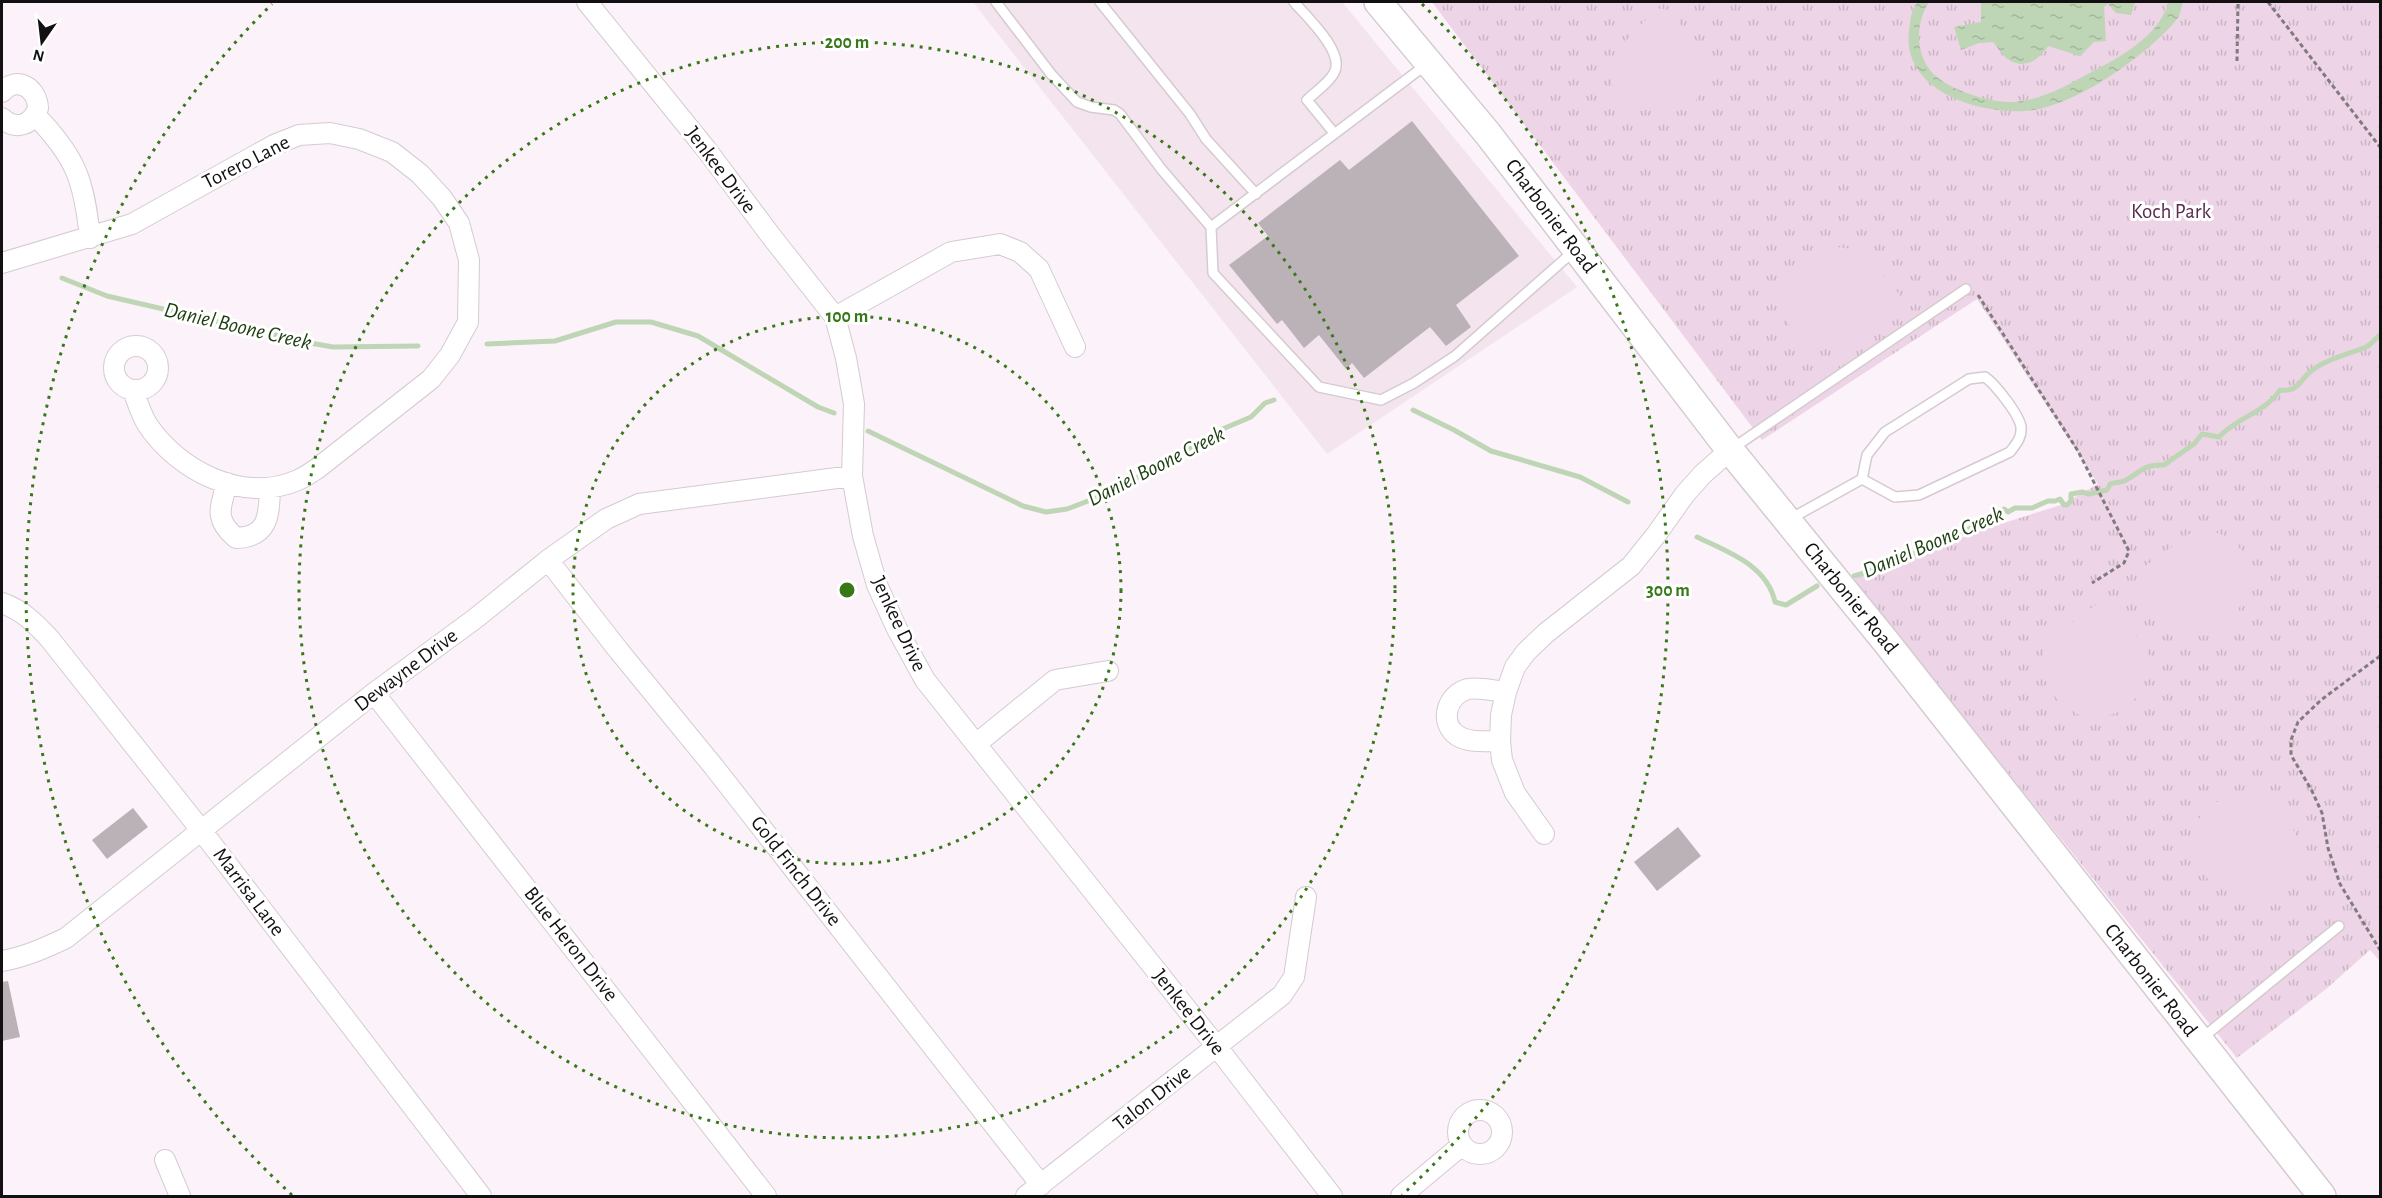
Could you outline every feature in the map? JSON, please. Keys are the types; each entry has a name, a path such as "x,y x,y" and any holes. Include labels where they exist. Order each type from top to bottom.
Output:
{"main road":[{"name":"Charbonier Road","path":"1378,2 1488,134 1730,450 1788,520 2322,1197"}],"street":[{"name":"Jenkee Drive","path":"587,2 706,149 835,316 846,358 854,404 852,477 863,536 877,585 897,630 925,680 1217,1047 1332,1197"},
{"path":"2,92 12,84 28,87 38,99 35,115 23,125 7,123 2,118"},
{"path":"35,115 59,140 70,157 87,204 90,238"},
{"name":"Torero Lane","path":"2,262 132,224 274,145 300,135 330,133 359,139 392,152 420,174 442,198 459,223 469,260 468,322 450,355 431,379 318,468 298,480 270,488 247,488 205,476 181,460 160,441 146,422 133,390"},
{"path":"835,316 951,252 1000,244 1020,252 1039,269 1075,347"},
{"path":"1544,834 1515,793 1503,760 1500,741 1501,715 1515,667 1526,652 1575,609 1631,566 1685,494 1730,450"},
{"name":"Dewayne Drive","path":"2,961 44,949 66,938 374,693 476,618 548,560 606,519 639,504 852,477"},
{"path":"227,483 220,516 224,528 236,538 250,537 261,528 268,517 270,488"},
{"name":"Gold Finch Drive","path":"548,560 714,767 1033,1191"},
{"name":"Marrisa Lane","path":"2,603 12,606 33,620 49,638 201,830 481,1197"},
{"path":"976,744 1055,680 1108,670"},
{"path":"1500,741 1473,741 1460,737 1450,730 1446,718 1449,705 1456,694 1470,689 1506,692"},
{"name":"Blue Heron Drive","path":"374,693 766,1197"},
{"name":"Talon Drive","path":"1033,1191 1282,995 1294,977 1306,897"},
{"path":"1401,1197 1461,1145"},
{"path":"165,1160 180,1197"}],"lane":[{"path":"996,2 1051,74 1077,102 1090,107 1114,110 1120,114 1162,170 1211,227 1213,273 1319,387 1381,400 1414,383 1455,356 1576,250"},
{"path":"1100,2 1190,114 1206,139 1256,194"},
{"path":"1294,2 1330,45 1338,60 1335,73 1307,100 1334,133"},
{"path":"1211,227 1429,62"},
{"path":"1730,450 1966,289"},
{"path":"1788,520 1862,479 1867,455 1885,432 1969,379 1985,377 1995,383 2021,425 2020,440 2010,452 1918,495 1894,497 1862,479"},
{"path":"2199,1041 2339,926"}],"path":[{"path":"2237,61 2238,2"},
{"path":"2268,2 2380,147"},
{"path":"1966,289 1979,296 2078,451 2129,551 2124,563 2092,583"},
{"path":"2380,656 2321,700 2298,722 2291,740 2291,755 2322,813 2328,848 2340,884 2380,950"}],"shaded area":[{"path":"973,2 1342,2 1577,287 1327,454"}],"green space":[{"name":"Koch Park","path":"1432,2 2380,2 2380,961 2370,950 2326,989 2237,1058 1853,580 1872,570 1991,527 2061,505 2098,484 1977,299 1762,440"},
{"path":"1657,8 1670,10 1705,60 1704,83 1698,97 1690,106 1679,111 1652,111 1615,97 1609,70 1623,44"},
{"path":"1829,246 1861,250 1899,294 1896,310 1857,337 1832,347 1814,346 1800,339 1790,326 1784,310 1783,293 1787,276 1796,261 1811,251"},
{"path":"2205,529 2218,533 2238,546 2248,565 2247,589 2236,613 2221,629 2202,635 2178,633 2138,588 2140,570 2189,534"},
{"path":"2095,605 2112,608 2144,646 2150,656 2150,669 2138,696 2122,711 2106,716 2085,718 2065,707 2056,698 2045,680 2041,664 2047,641"},
{"path":"2230,795 2260,798 2270,802 2284,816 2306,851 2303,868 2262,899 2223,889 2203,874 2195,861 2193,844 2199,819 2208,808"}],"water":[{"path":"1918,2 1929,2 1922,18 1919,36 1922,54 1930,70 1946,83 1968,94 2013,102 2051,93 2111,62 2146,37 2163,15 2169,2 2183,2 2179,16 2173,24 2146,50 2112,75 2056,104 2019,111 1975,106 1953,98 1934,86 1919,72 1910,53 1909,31 1912,12"},
{"path":"1981,2 2135,2 2131,15 2116,13 2108,4 2104,7 2106,41 2094,42 2080,56 2048,46 2034,60 2023,64 2005,57 1993,42 1979,43 1961,50 1954,27 1981,22"}],"building":[{"path":"1412,121 1519,256 1456,305 1471,327 1446,346 1430,327 1364,378 1352,363 1346,369 1319,335 1304,348 1282,320 1277,324 1229,265 1268,236 1258,223 1340,160 1349,170"},
{"path":"133,808 148,827 107,859 92,840"},
{"path":"1678,827 1701,856 1657,891 1634,862"},
{"path":"8,981 20,1037 2,1041 2,982"}],"waterway":[{"name":"Daniel Boone Creek","path":"62,278 107,296 310,343 333,347 418,346"},
{"name":"Daniel Boone Creek","path":"487,344 555,341 616,322 651,322 698,336 818,407 834,413"},
{"name":"Daniel Boone Creek","path":"1854,576 1868,572 1896,556 1905,557 1947,538 1955,538 1972,527 1996,517 2004,509 2008,512 2015,508 2032,508 2060,499 2064,505 2067,505 2071,501 2071,494 2082,492 2089,494 2107,490 2110,484 2124,481 2146,468 2164,465 2194,444 2202,434 2219,437 2226,430 2267,404 2280,390 2295,388 2316,367 2366,347 2380,335"},
{"name":"Daniel Boone Creek","path":"868,431 1023,506 1046,512 1067,509 1109,493 1225,428 1251,417 1265,403 1274,400"},
{"name":"Daniel Boone Creek","path":"1413,410 1491,451 1580,477 1628,502"},
{"name":"Daniel Boone Creek","path":"1697,537 1733,554 1755,569 1771,589 1775,602 1786,605 1817,586"}]}
